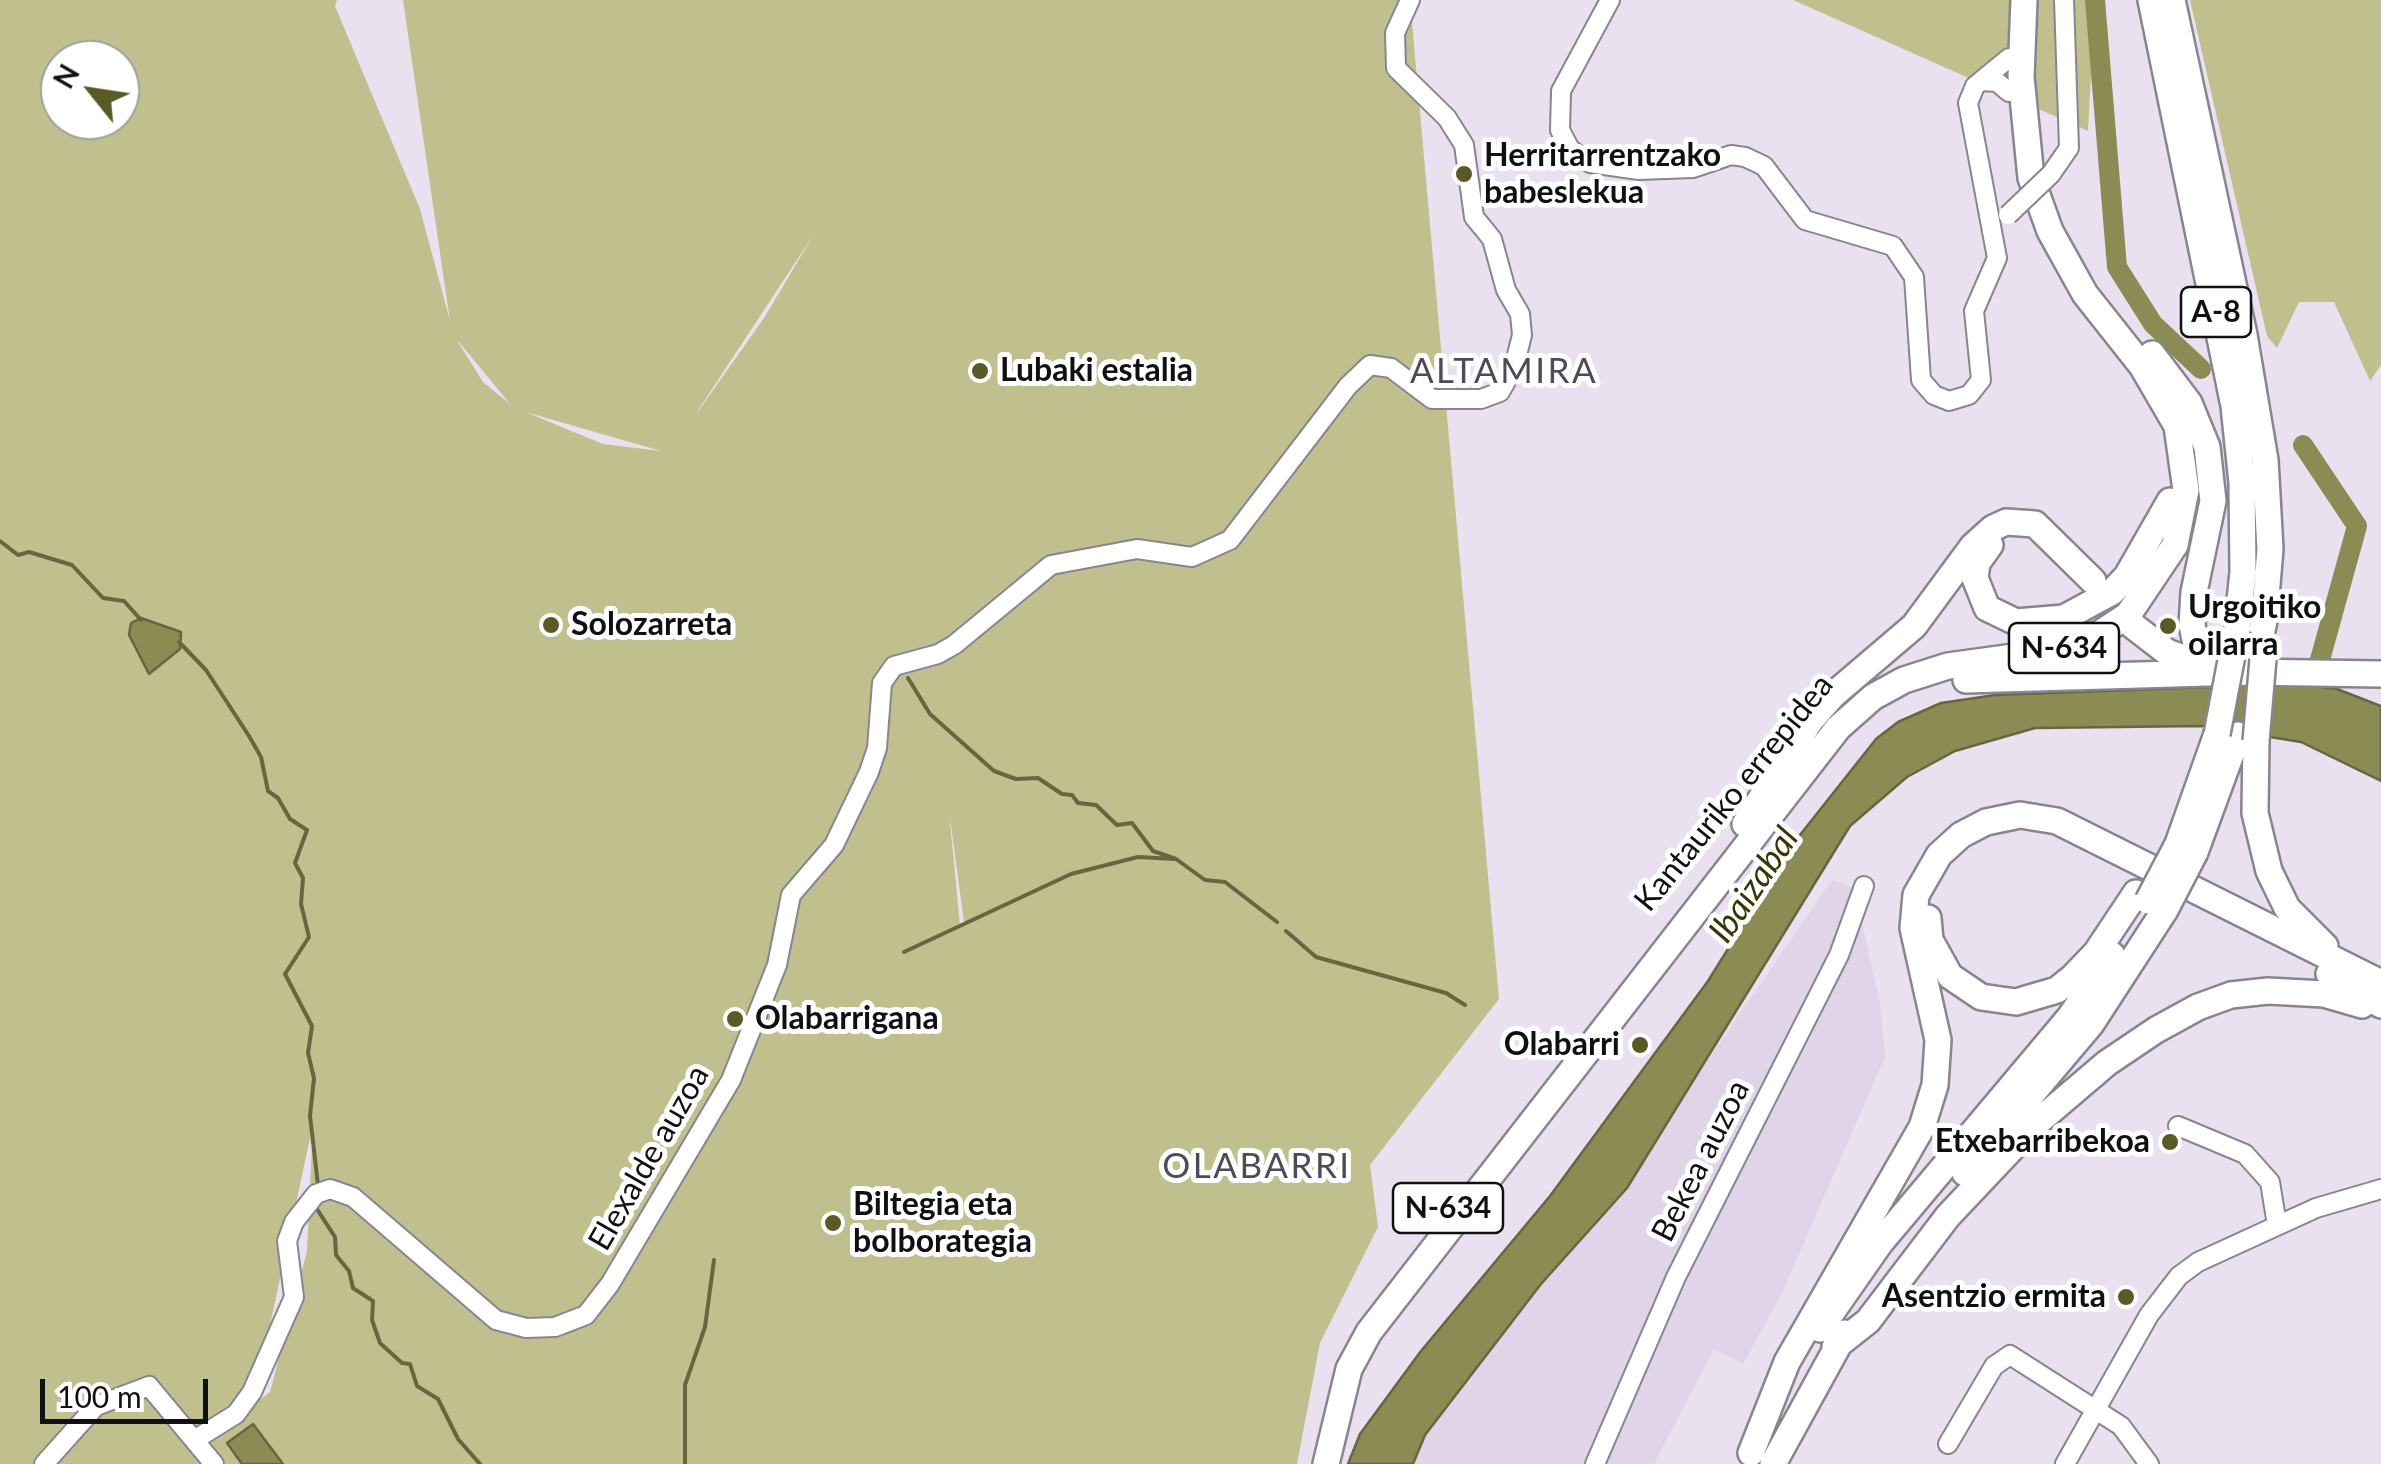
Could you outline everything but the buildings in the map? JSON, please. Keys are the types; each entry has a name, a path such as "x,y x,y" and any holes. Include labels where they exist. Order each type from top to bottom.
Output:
{"highway":[{"name":"Kantauriko errepidea","path":"1311,1464 1331,1384 1365,1318 1829,717 1867,684 1944,655 2051,638 2092,620 2118,603 2149,564 2170,502 2169,454 2150,404 2072,299 2029,214 2012,160 2011,0"},
{"name":"Kantauriko errepidea","path":"1326,1464 1349,1369 1369,1332 1838,728 1864,703 1904,680 1948,666 2057,651 2099,634 2128,615 2175,545 2186,490 2177,426 2142,366 2085,294 2050,231 2032,178 2013,76 2024,0"},
{"name":"N-634","path":"2013,76 2032,58 2034,0"},
{"name":"A-8","path":"1756,1460 1898,1257 2091,1024 2150,901 2237,737 2238,629 2244,572 2242,483 2234,406 2151,0"},
{"name":"A-8","path":"2172,0 2260,420 2270,520 2264,622 2254,663"},
{"path":"2050,231 2175,384 2207,447 2214,485 2192,624 2196,644 2208,658 2300,672 2381,674"},
{"path":"2060,544 2031,532 2017,531 1992,543 1977,562 1975,578 1987,608 2016,622 2041,622 2088,607 2126,576 2170,502"},
{"path":"1744,824 1810,720 1832,694 1914,626 1980,538 2006,522 2035,524 2060,544 2093,581"},
{"path":"2170,674 2132,625 2187,662 2254,663"},
{"path":"1675,937 1742,873 1848,736 1886,704 1910,692 1951,681 2170,674 2254,663"},
{"path":"2254,663 2237,737 2263,854 2278,893 2306,930 2376,980"},
{"name":"A-8","path":"2179,844 2207,771 2237,737"},
{"path":"1756,1460 1787,1362 1922,1128 1935,1085 1938,1040 1913,928 1916,896 1939,854 1960,834 1986,822 2020,815 2058,821 2376,980"},
{"path":"2150,901 2074,977 2037,998 1999,1001 1966,989 1939,962 1930,940 1931,898 1950,863 1991,838 2030,834 2058,838 2132,870 2381,1008"},
{"name":"A-8","path":"1756,1460 1816,1336 1880,1243 2070,1017 2150,901"},
{"path":"1836,1347 1868,1321 1989,1169 2107,1064 2156,1030 2198,1007 2231,996 2268,991 2324,994 2381,1008"}],"street":[{"name":"Elexalde auzoa","path":"196,1439 236,1414 252,1392 294,1297 287,1242 294,1222 316,1194 330,1189 353,1197 496,1320 526,1328 555,1327 586,1315 610,1284 731,1080 777,965 791,895 834,844 869,772 877,748 882,683 894,666 938,654 954,645 1051,564 1119,550 1192,558 1230,540 1348,386 1376,362 1432,399 1490,398 1513,372 1522,335 1520,314 1506,290 1492,239 1474,217 1464,145 1446,118 1396,68 1395,33 1410,0"},
{"path":"1610,0 1561,91 1560,130 1570,149 1596,164 1639,170 1693,168 1732,156 1746,157 1764,166 1806,220 1893,246 1914,277 1921,380 1943,400 1960,400 1981,380 1974,314 1997,265 1993,228 1968,114 1970,93 1981,81 2013,76"},
{"path":"1993,228 2052,174 2069,148 2064,0"},
{"path":"1981,81 1998,82 2013,76"},
{"name":"Bekea auzoa","path":"1595,1464 1676,1276 1839,954 1864,886"},
{"path":"2178,1126 2245,1154 2270,1182 2277,1226"},
{"path":"2065,1464 2149,1315 2179,1276 2198,1262 2316,1208 2381,1189"},
{"path":"1948,1444 1994,1366 2010,1355 2121,1426 2150,1464"},
{"path":"44,1464 96,1406 149,1386 214,1464"}],"shaded area":[{"path":"0,0 337,0 335,6 420,209 450,321 403,0 1410,0 1499,999 1370,1165 1378,1227 1320,1343 1297,1464 0,1464","holes":["814,234 764,318 697,412","458,342 510,404 483,382","528,413 661,451 603,444","949,811 964,922 960,925","313,1124 307,1251 270,1392 253,1405"]},
{"path":"1793,0 2095,0 2088,131"},
{"path":"2190,0 2381,0 2381,365 2370,381 2334,302 2299,302 2277,348 2267,336"},
{"path":"141,618 181,632 180,649 149,674 129,635 131,623"},
{"path":"2289,684 2337,689 2381,706 2381,781 2301,742 2202,726 2035,728 1955,751 1907,777 1850,826 1627,1188 1541,1284 1425,1435 1413,1464 1348,1464 1360,1434 1421,1351 1550,1196 1708,981 1796,840 1876,739 1898,722 1941,703 1995,695"},
{"path":"1832,880 1854,888 1880,1003 1885,1057 1782,1293 1743,1364 1714,1349 1654,1464 1413,1464 1425,1435 1541,1284 1627,1188 1655,1137"},
{"path":"253,1424 283,1464 242,1464 227,1443"}],"waterway":[{"path":"2095,0 2117,267 2153,324 2201,369"},
{"path":"2303,445 2357,526 2313,685"},
{"path":"0,541 18,555 29,552 72,565 103,598 124,601 141,620"},
{"path":"179,642 206,670 249,736 261,757 268,791 278,798 290,819 307,830 295,863 303,878 301,904 309,937 285,974 312,1026 308,1053 314,1078 310,1116 318,1185"},
{"path":"908,678 930,714 994,771 1016,779 1038,778 1062,794 1072,795 1078,803 1096,805 1117,825 1132,823 1153,851 1176,859 1205,880 1225,882 1277,922"},
{"path":"904,952 1071,874 1138,857 1174,859"},
{"path":"1286,931 1316,957 1446,993 1465,1005"},
{"path":"315,1206 335,1237 336,1255 349,1271 353,1288 373,1301 372,1320 380,1343 402,1363 410,1364 417,1386 438,1399 458,1439 480,1464"},
{"path":"685,1464 685,1385 705,1327 714,1260"}],"place":[{"name":"Herritarrentzako babeslekua","path":"1464,174"},
{"name":"Lubaki estalia","path":"980,371"},
{"name":"Solozarreta","path":"551,625"},
{"name":"Urgoitiko oilarra","path":"2168,626"},
{"name":"Olabarrigana","path":"735,1019"},
{"name":"Olabarri","path":"1640,1045"},
{"name":"Etxebarribekoa","path":"2170,1142"},
{"name":"Biltegia eta bolborategia","path":"833,1223"},
{"name":"Asentzio ermita","path":"2126,1297"}],"district":[{"name":"ALTAMIRA","path":"1504,372"},
{"name":"OLABARRI","path":"1257,1167"}],"water label":[{"name":"Ibaizabal","path":"1754,885"}]}
